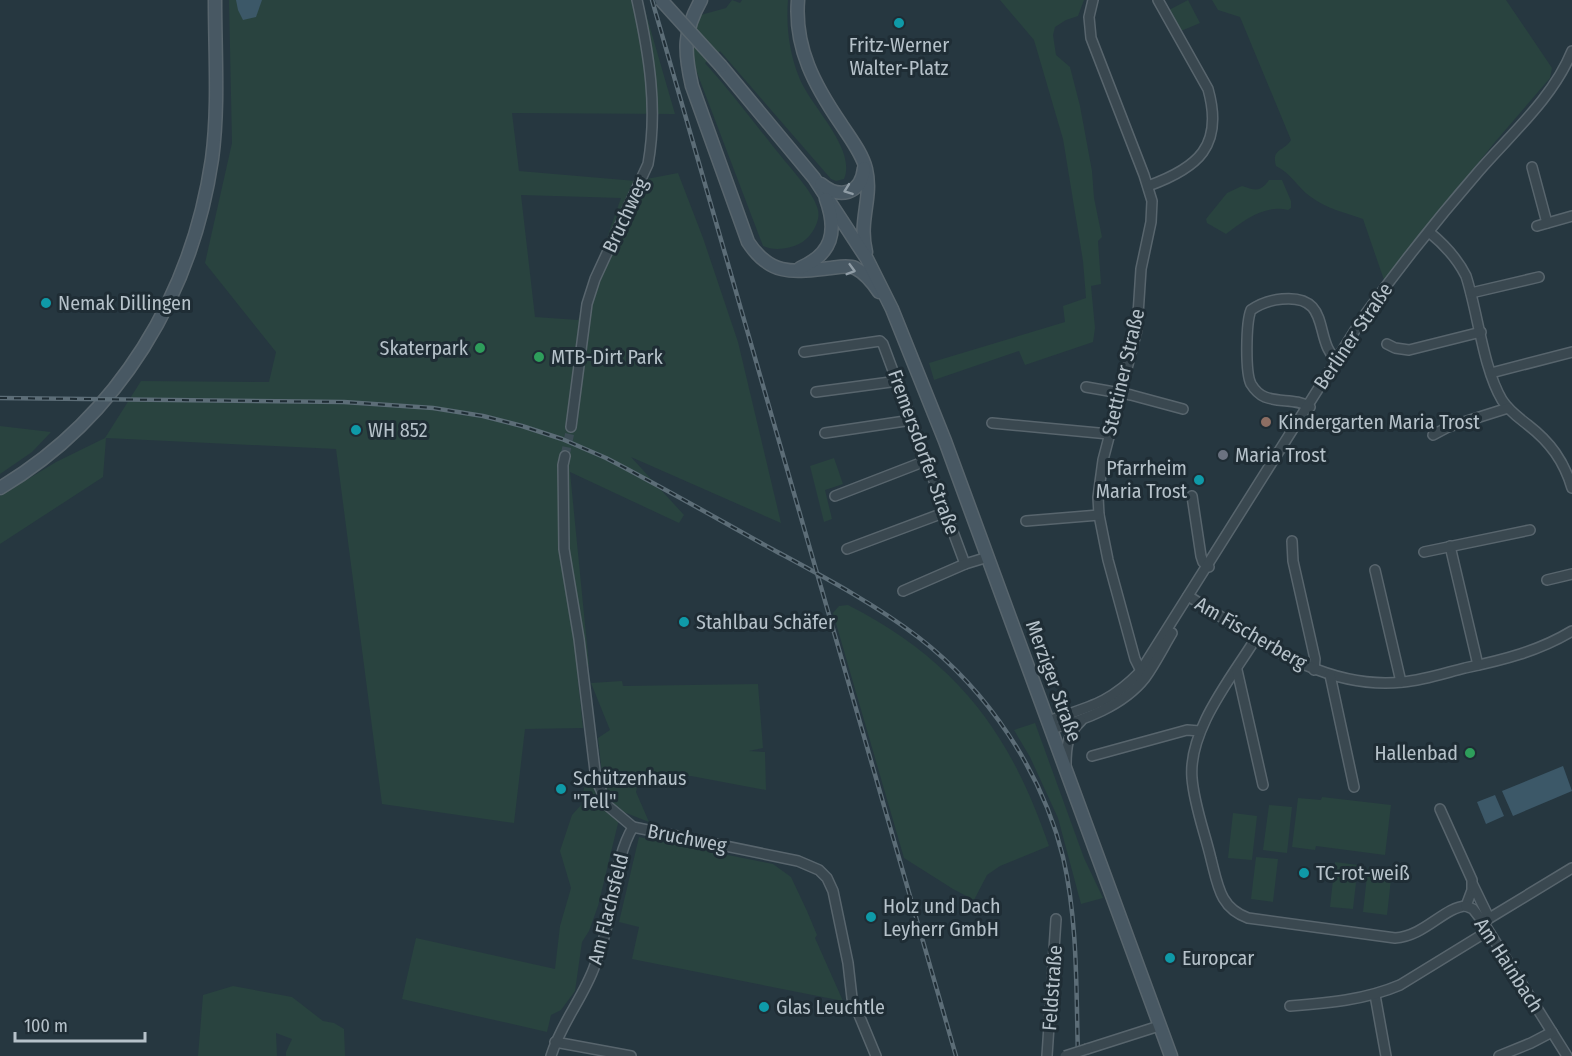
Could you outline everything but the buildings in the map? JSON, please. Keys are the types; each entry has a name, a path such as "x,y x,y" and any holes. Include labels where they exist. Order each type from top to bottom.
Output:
{"main road":[{"path":"0,488 49,455 99,408 126,376 142,351 173,291 203,206 212,158 216,102 215,0"},
{"path":"661,0 721,66 814,178 867,259 895,315"},
{"path":"700,0 687,30 686,50 692,86 748,242 763,261 773,268 793,271 837,267 855,268 868,279 895,315"},
{"path":"798,0 799,39 802,54 819,92 862,158 864,167 858,186 846,193 832,192 814,178"},
{"path":"862,158 868,186 863,220 867,259"},
{"path":"793,271 812,263 823,255 830,242 830,216 824,192"},
{"name":"Merziger Straße","path":"895,315 988,557 1171,1056"}],"street":[{"name":"Bruchweg","path":"571,427 586,304 595,279 648,164 652,144 653,121 647,51 637,0"},
{"name":"Stettiner Straße","path":"1093,0 1089,17 1091,38 1152,201 1151,222 1141,269 1137,330 1109,434 1099,483 1099,515 1107,560 1134,659 1143,674"},
{"path":"1148,186 1179,174 1192,165 1208,143 1213,121 1213,105 1208,89 1158,0"},
{"name":"Berliner Straße","path":"1049,725 1085,718 1109,707 1124,698 1143,674 1381,293 1477,173 1569,71 1572,51"},
{"path":"1532,167 1547,223"},
{"path":"1537,226 1572,216"},
{"path":"1431,233 1459,263 1471,293 1491,373 1508,408 1551,446 1572,488"},
{"path":"1471,293 1539,277"},
{"path":"1310,406 1292,400 1265,397 1256,391 1251,383 1248,373 1248,321 1251,310 1258,305 1278,300 1299,300 1309,304 1320,318 1331,354 1339,361"},
{"path":"1387,344 1409,350 1480,332"},
{"name":"Fremersdorfer Straße","path":"804,352 880,341 883,344 965,564"},
{"path":"1491,373 1572,352"},
{"path":"816,392 898,381"},
{"path":"1086,387 1183,409"},
{"path":"1433,435 1448,427 1508,408"},
{"path":"825,433 912,420"},
{"path":"992,423 1109,434"},
{"name":"Bruchweg","path":"565,456 563,465 564,549 579,639 596,779 608,806 633,827 798,861 819,870 827,878 833,891 848,963 852,999 876,1056"},
{"path":"835,496 928,460"},
{"path":"1192,496 1201,556 1209,567"},
{"path":"847,549 946,512"},
{"path":"1026,521 1099,515"},
{"path":"1424,552 1530,530"},
{"name":"Am Fischerberg","path":"1292,541 1293,561 1315,658 1314,670"},
{"path":"1450,546 1478,665"},
{"path":"903,591 965,564 988,557"},
{"path":"1375,570 1401,682"},
{"path":"1547,580 1572,574"},
{"name":"Am Fischerberg","path":"1190,598 1291,660 1330,675 1372,682 1401,682 1478,665 1527,652 1572,631"},
{"path":"1256,638 1200,731 1191,764 1195,796 1221,895 1227,904 1237,914 1271,922 1395,938 1408,937 1456,908 1466,906"},
{"path":"1236,669 1263,785"},
{"name":"Berliner Straße","path":"1049,725 1105,701 1143,674"},
{"name":"Am Fischerberg","path":"1330,675 1354,787"},
{"name":"Berliner Straße","path":"1066,770 1066,751 1070,734 1085,718"},
{"path":"1092,756 1187,729 1200,731"},
{"path":"1440,809 1486,920 1572,868"},
{"name":"Am Flachsfeld","path":"551,1056 555,1042 594,968 609,917 623,846 633,827"},
{"name":"Am Hainbach","path":"1473,885 1466,906 1486,920 1488,931 1567,1056"},
{"name":"Feldstraße","path":"1047,1056 1056,919"},
{"path":"1290,1006 1375,995 1400,985 1488,931"},
{"path":"1375,995 1386,1056"},
{"name":"Feldstraße","path":"1065,1056 1159,1026"},
{"path":"1499,1056 1552,1032"},
{"path":"555,1042 631,1056"}],"green space":[{"path":"229,0 642,0 675,114 512,113 519,171 636,181 678,173 703,238 738,342 781,523 631,457 684,515 679,523 570,472 589,665 577,671 583,728 525,729 514,823 382,804 336,449 106,438 103,477 0,544 0,496 56,462 105,438 141,381 269,382 276,352 205,263 232,143","holes":["521,195 621,198 578,320 535,317"]},
{"path":"732,0 740,3 742,0 788,0 789,39 799,77 844,154 846,167 844,179 836,181 831,179 720,51 705,63 798,177 816,204 818,220 814,230 803,242 791,247 777,249 763,246 696,70 693,56 697,26 694,22 697,16 726,8"},
{"path":"1000,0 1084,0 1078,16 1055,27 1053,35 1056,55 1070,67 1080,106 1102,237 1098,241 1101,284 1091,286 1095,328 1093,342 1025,365 1019,351 934,380 929,363 1065,322 1063,306 1086,298 1083,261 1063,139 1034,40"},
{"path":"1188,0 1200,23 1181,31 1169,10"},
{"path":"1212,0 1506,0 1552,68 1550,78 1495,142 1384,280 1363,219 1317,201 1276,166 1275,156 1291,140 1240,17 1218,10"},
{"path":"1269,180 1282,180 1291,201 1291,208 1288,210 1271,209 1255,215 1226,234 1207,223 1206,219 1227,193 1242,186 1260,189"},
{"path":"0,426 51,432 32,452 0,474"},
{"path":"834,458 843,484 825,490 832,519 824,522 810,466"},
{"path":"848,605 920,650 949,676 975,704 997,734 1034,805 1049,846 1000,866 987,875 974,900 904,858 833,613 839,606"},
{"path":"622,681 623,686 758,684 763,748 749,751 765,752 766,790 691,776 639,779 636,792 649,822 621,811 598,906 589,931 582,942 575,991 561,1010 551,1015 547,1032 402,999 416,938 555,969 560,926 571,888 560,851 572,815 581,805 585,783 602,773 598,738 610,730 591,683"},
{"path":"1035,723 1084,858 1103,898 1081,904 1058,818 1030,757 1014,730"},
{"path":"1322,797 1391,805 1385,855 1316,846 1315,850 1292,847 1298,798 1321,800"},
{"path":"1269,805 1292,807 1287,853 1263,850"},
{"path":"1233,813 1257,816 1252,860 1228,858"},
{"path":"639,837 773,864 791,877 843,1001 632,959 639,927 619,922"},
{"path":"1256,857 1278,859 1273,902 1251,899"},
{"path":"1335,862 1358,865 1353,909 1330,907"},
{"path":"1368,867 1392,870 1387,915 1363,912"},
{"path":"233,986 292,997 323,1021 334,1023 344,1029 345,1056 286,1056 292,1039 276,1033 277,1056 198,1056 203,995"}],"water":[{"path":"236,0 262,0 256,17 243,20"},
{"path":"1563,766 1572,791 1513,816 1502,791"},
{"path":"1495,795 1504,816 1486,824 1477,802"}],"tunnel":[{"path":"565,456 571,427"}],"railway":[{"path":"652,0 956,1056"},
{"path":"0,398 344,402 433,408 483,416 562,439 606,458 864,601 918,637 967,682 989,707 1008,735 1041,794 1054,825 1068,882 1075,956 1078,1056"}],"place":[{"name":"Fritz-Werner Walter-Platz","path":"899,23"},
{"name":"Nemak Dillingen","path":"46,303"},
{"name":"Skaterpark","path":"480,348"},
{"name":"MTB-Dirt Park","path":"539,357"},
{"name":"Kindergarten Maria Trost","path":"1266,422"},
{"name":"WH 852","path":"356,430"},
{"name":"Maria Trost","path":"1223,455"},
{"name":"Pfarrheim Maria Trost","path":"1199,480"},
{"name":"Stahlbau Schäfer","path":"684,622"},
{"name":"Hallenbad","path":"1470,753"},
{"name":"Schützenhaus \"Tell\"","path":"561,789"},
{"name":"TC-rot-weiß","path":"1304,873"},
{"name":"Holz und Dach Leyherr GmbH","path":"871,917"},
{"name":"Europcar","path":"1170,958"},
{"name":"Glas Leuchtle","path":"764,1007"}]}
